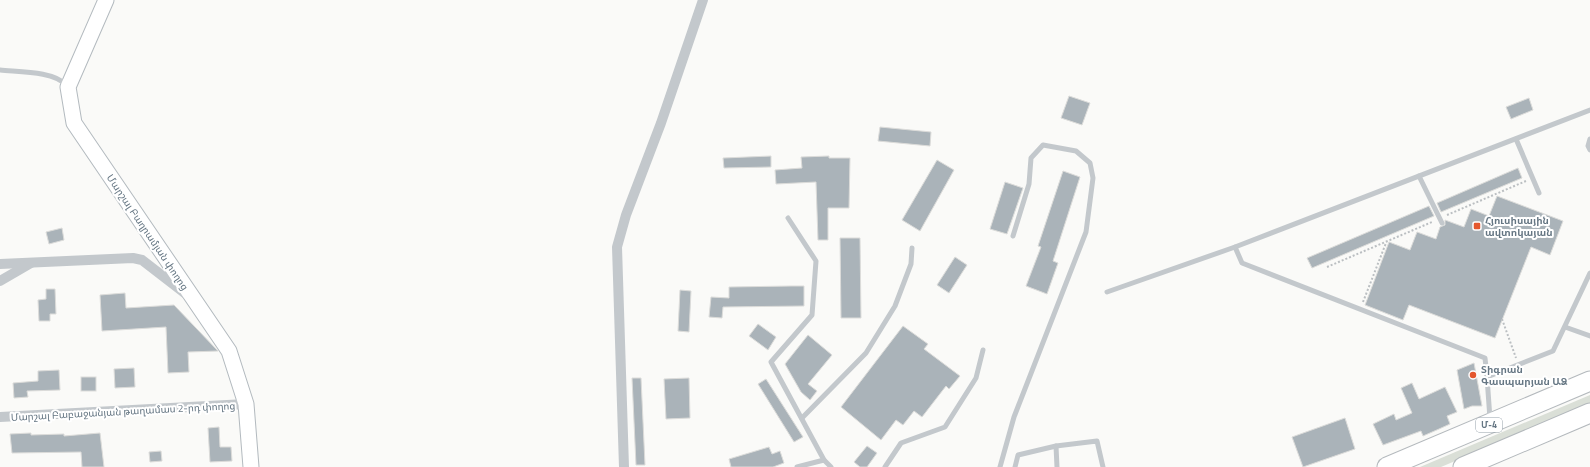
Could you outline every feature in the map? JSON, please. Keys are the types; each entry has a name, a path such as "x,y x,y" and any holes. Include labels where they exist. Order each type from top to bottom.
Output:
{"highway":[{"name":"Մ-4","path":"1388,467 1590,381"},
{"path":"1463,467 1590,413"}],"street":[{"path":"68,87 106,0"},
{"path":"624,467 618,247 626,215 661,123 703,0"},
{"name":"Մարշալ Բաղրամյան փողոց","path":"68,87 74,123 229,351 246,404 251,467"},
{"path":"0,264 133,258 142,260 194,300"},
{"path":"0,281 33,262"},
{"name":"Մարշալ Բաբաջանյան թաղամաս 2-րդ փողոց","path":"0,417 246,404"}],"lane":[{"path":"0,70 44,74 61,79 68,87"},
{"path":"1107,292 1235,247 1590,110"},
{"path":"1516,139 1538,193"},
{"path":"1590,140 1588,146 1590,150"},
{"path":"1000,467 1014,417 1086,232 1093,178 1090,163 1076,151 1043,145 1031,158 1029,184 1013,236"},
{"path":"1419,176 1441,221"},
{"path":"788,218 816,261 812,315 771,362 824,460 831,467"},
{"path":"1235,247 1242,263 1485,358 1491,424"},
{"path":"802,418 866,353 895,306 911,264 912,248"},
{"path":"1487,377 1553,351 1590,273"},
{"path":"1565,327 1590,336"},
{"path":"884,467 901,443 945,428 976,378 983,350"},
{"path":"1015,467 1018,455 1056,446 1097,441 1103,467"},
{"path":"1056,446 1057,467"},
{"path":"797,467 824,460"}],"path":[{"path":"1327,267 1441,221 1532,178"},
{"path":"1360,309 1386,242"},
{"path":"1502,319 1519,365"}],"shaded area":[{"path":"1590,395 1590,404 1441,467 1420,467"}],"building":[{"path":"1069,96 1090,103 1082,125 1061,118"},
{"path":"1529,98 1533,110 1511,119 1506,107"},
{"path":"880,127 931,132 930,146 878,141"},
{"path":"771,156 771,167 724,168 723,158"},
{"path":"829,156 829,158 850,158 849,208 828,208 828,240 818,240 816,182 776,184 775,170 802,168 801,157"},
{"path":"937,160 954,170 920,231 902,220"},
{"path":"1518,168 1522,178 1441,212 1437,203"},
{"path":"1063,171 1080,177 1053,261 1058,263 1047,294 1026,286 1041,247 1038,246"},
{"path":"1005,182 1023,188 1007,234 990,229"},
{"path":"1497,196 1563,221 1550,255 1531,247 1495,338 1409,305 1403,320 1365,305 1389,242 1410,250 1417,232 1436,239 1440,227 1445,225 1445,220 1464,227 1471,209 1489,216"},
{"path":"1429,206 1434,216 1312,268 1307,258"},
{"path":"62,228 64,240 49,244 46,232"},
{"path":"840,238 860,238 861,318 841,318"},
{"path":"955,257 967,265 949,293 937,285"},
{"path":"804,286 804,306 723,307 722,318 709,317 711,297 729,298 729,287"},
{"path":"46,289 55,289 56,314 50,314 50,321 39,321 38,300 46,299"},
{"path":"680,290 691,291 689,332 678,331"},
{"path":"125,293 126,308 174,305 218,351 188,352 189,372 168,373 166,327 102,331 100,295"},
{"path":"758,324 776,337 768,350 749,336"},
{"path":"903,326 928,344 924,349 960,376 949,389 946,386 922,417 914,411 903,425 896,420 881,440 841,407"},
{"path":"808,335 832,355 808,384 817,391 810,400 801,392 785,364"},
{"path":"1474,363 1482,406 1472,406 1464,409 1457,370"},
{"path":"134,368 135,387 115,388 114,369"},
{"path":"59,370 60,390 27,391 28,397 14,398 13,383 38,381 38,371"},
{"path":"81,377 96,377 96,391 81,391"},
{"path":"632,378 641,378 645,465 636,465"},
{"path":"689,378 690,418 666,419 664,379"},
{"path":"766,379 803,437 794,442 758,384"},
{"path":"1412,383 1419,399 1445,387 1457,412 1447,416 1450,424 1439,429 1423,436 1421,431 1383,445 1373,424 1394,414 1396,420 1412,413 1401,388"},
{"path":"1345,418 1355,449 1303,467 1292,437"},
{"path":"219,427 220,447 231,447 232,461 210,462 208,428"},
{"path":"31,433 31,435 64,434 64,436 100,433 104,467 82,467 81,452 12,453 10,434"},
{"path":"867,446 877,453 867,467 860,467 854,462"},
{"path":"769,447 772,454 780,451 784,463 773,467 731,467 729,459"},
{"path":"161,451 162,461 150,462 149,452"}],"place":[{"name":"Հյուսիսային ավտոկայան","path":"1477,226"},
{"name":"Տիգրան Գասպարյան ԱՁ","path":"1473,375"}]}
